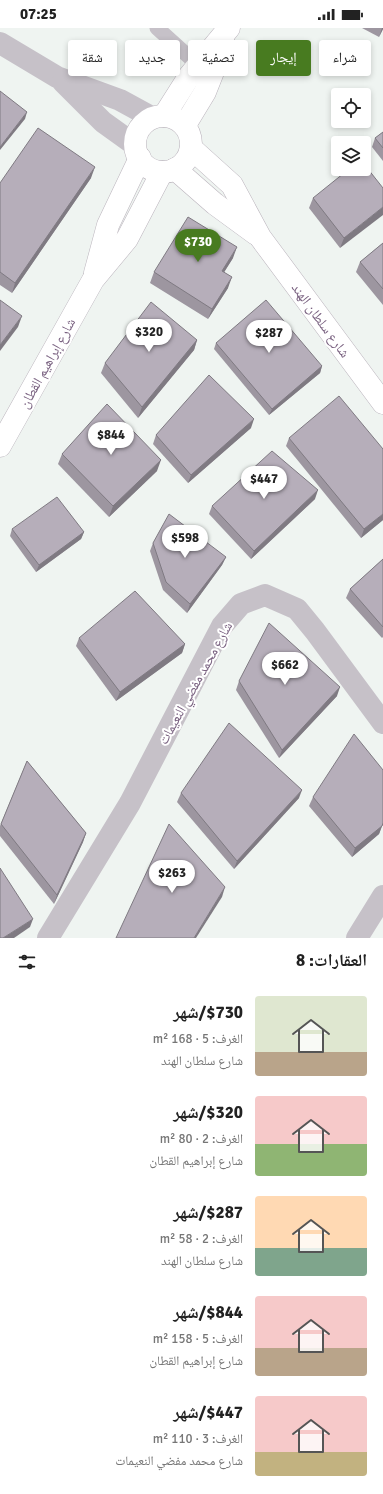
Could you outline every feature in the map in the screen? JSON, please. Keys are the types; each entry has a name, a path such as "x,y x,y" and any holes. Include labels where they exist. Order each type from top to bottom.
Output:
{"street":[{"path":"220,40 230,28"},
{"path":"185,126 205,92 230,28"},
{"path":"0,43 57,77 120,100 159,117 175,119 185,126 190,136 191,148 186,161 169,170 149,168 137,152 103,122 57,77"},
{"path":"137,152 137,134 144,124 159,117 189,76"},
{"name":"شارع سلطان الهند","path":"191,148 232,185 260,237 383,403"},
{"name":"شارع إبراهيم القطان","path":"93,280 108,225 137,152"},
{"name":"شارع إبراهيم القطان","path":"0,446 93,280 127,239 169,170"},
{"name":"شارع سلطان الهند","path":"169,170 260,237"},
{"name":"شارع محمد مفضي النعيمات","path":"48,938 130,803 222,626 241,604 265,595 297,609 383,723"},
{"path":"357,938 383,896"}],"lane":[{"path":"157,28 188,56"}],"building":[{"path":"0,91 27,112 0,147"},
{"path":"38,128 95,167 15,283 0,272 0,183"},
{"path":"383,132 383,148 375,138"},
{"path":"371,173 383,188 383,207 344,238 313,198 340,176 371,176"},
{"path":"188,217 237,247 222,271 232,277 212,309 154,272"},
{"path":"383,243 383,289 360,262"},
{"path":"0,300 22,316 0,345"},
{"path":"266,300 322,366 272,409 216,343"},
{"path":"151,302 197,340 142,407 105,363"},
{"path":"209,375 254,419 191,475 156,435"},
{"path":"339,396 383,449 383,514 364,529 289,438"},
{"path":"107,404 161,460 113,506 62,454"},
{"path":"272,451 318,490 254,551 212,506"},
{"path":"57,497 84,532 39,565 12,529"},
{"path":"169,514 226,557 190,604 166,582 153,543"},
{"path":"383,559 383,627 350,589"},
{"path":"135,591 185,644 120,692 79,638"},
{"path":"269,623 340,687 282,750 239,681"},
{"path":"229,723 302,790 237,861 181,793"},
{"path":"354,734 383,770 382,826 355,848 313,797"},
{"path":"27,761 86,833 57,895 1,824"},
{"path":"169,824 225,887 194,938 116,938"},
{"path":"0,868 33,919 3,938 0,938"}]}
